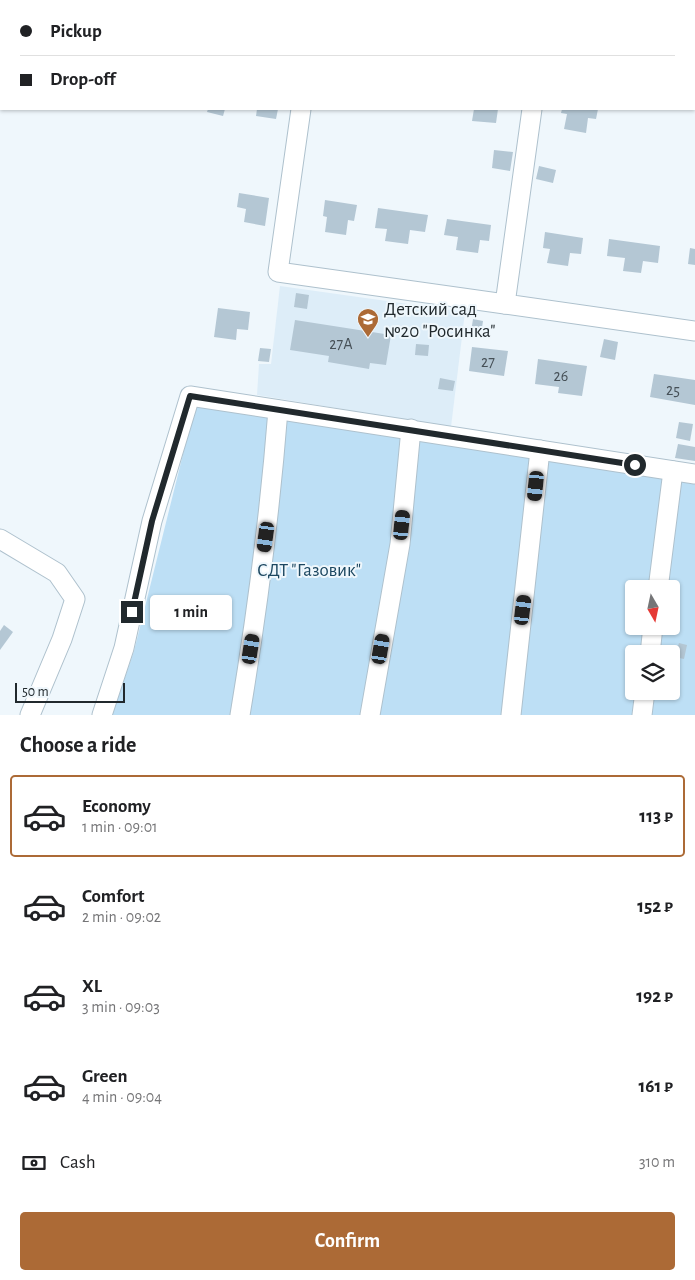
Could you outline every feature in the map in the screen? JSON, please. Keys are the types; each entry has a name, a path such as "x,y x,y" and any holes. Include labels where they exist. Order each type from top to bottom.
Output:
{"street":[{"path":"301,110 278,272 695,330"},
{"path":"505,304 532,110"},
{"path":"102,715 124,648 152,521 190,396 695,474"},
{"path":"240,715 272,498 278,410"},
{"path":"370,715 400,544 411,430"},
{"path":"510,715 540,450"},
{"path":"659,580 673,471"},
{"path":"0,539 57,572 75,599 62,639 30,715"},
{"path":"642,715 644,700"}],"shaded area":[{"name":"Детский сад №20 \"Росинка\"","path":"280,286 465,312 451,427 257,395 259,364 271,364"}],"green space":[{"name":"СДТ \"Газовик\"","path":"196,402 695,483 695,715 112,715 134,651"}],"building":[{"path":"208,110 225,110 223,116 207,112"},
{"path":"257,110 278,110 276,119 256,116"},
{"path":"474,110 498,110 496,123 472,121"},
{"path":"562,110 598,110 596,119 588,118 586,133 564,129 567,114 561,113"},
{"path":"494,150 513,152 510,171 492,168"},
{"path":"539,166 556,170 553,183 536,179"},
{"path":"239,193 269,198 265,226 244,222 246,209 237,207"},
{"path":"325,200 357,205 354,221 348,220 346,235 325,232 327,217 323,216"},
{"path":"378,208 428,215 425,232 410,230 408,244 385,241 387,229 375,228"},
{"path":"447,219 491,225 489,241 480,240 478,253 456,250 458,237 444,235"},
{"path":"545,232 583,238 581,254 570,253 568,266 547,263 550,249 543,248"},
{"path":"609,239 660,246 658,263 643,261 641,273 623,271 625,258 607,256"},
{"path":"690,248 695,249 695,265 688,264"},
{"path":"296,293 309,295 307,309 294,307"},
{"path":"218,308 250,312 248,330 237,329 236,340 214,337"},
{"path":"473,319 483,321 481,334 471,332"},
{"path":"295,320 391,335 386,365 370,363 369,369 328,362 329,356 290,350"},
{"path":"604,339 618,342 615,360 600,357"},
{"path":"416,344 429,345 428,356 415,355"},
{"path":"472,347 508,351 504,376 469,371"},
{"path":"260,348 271,349 269,362 258,361"},
{"path":"538,359 587,366 582,396 558,393 559,387 535,384"},
{"path":"654,374 695,380 695,405 650,397"},
{"path":"440,378 455,381 453,391 438,389"},
{"path":"679,422 693,424 690,441 676,438"},
{"path":"678,444 695,447 695,461 675,458"},
{"path":"4,625 13,632 0,650 0,631"},
{"path":"679,643 687,645 684,659 680,658 680,645"}],"place":[{"name":"Детский сад №20 \"Росинка\"","path":"368,338"}],"route":[{"path":"132,612 152,521 190,396 635,465"}]}
